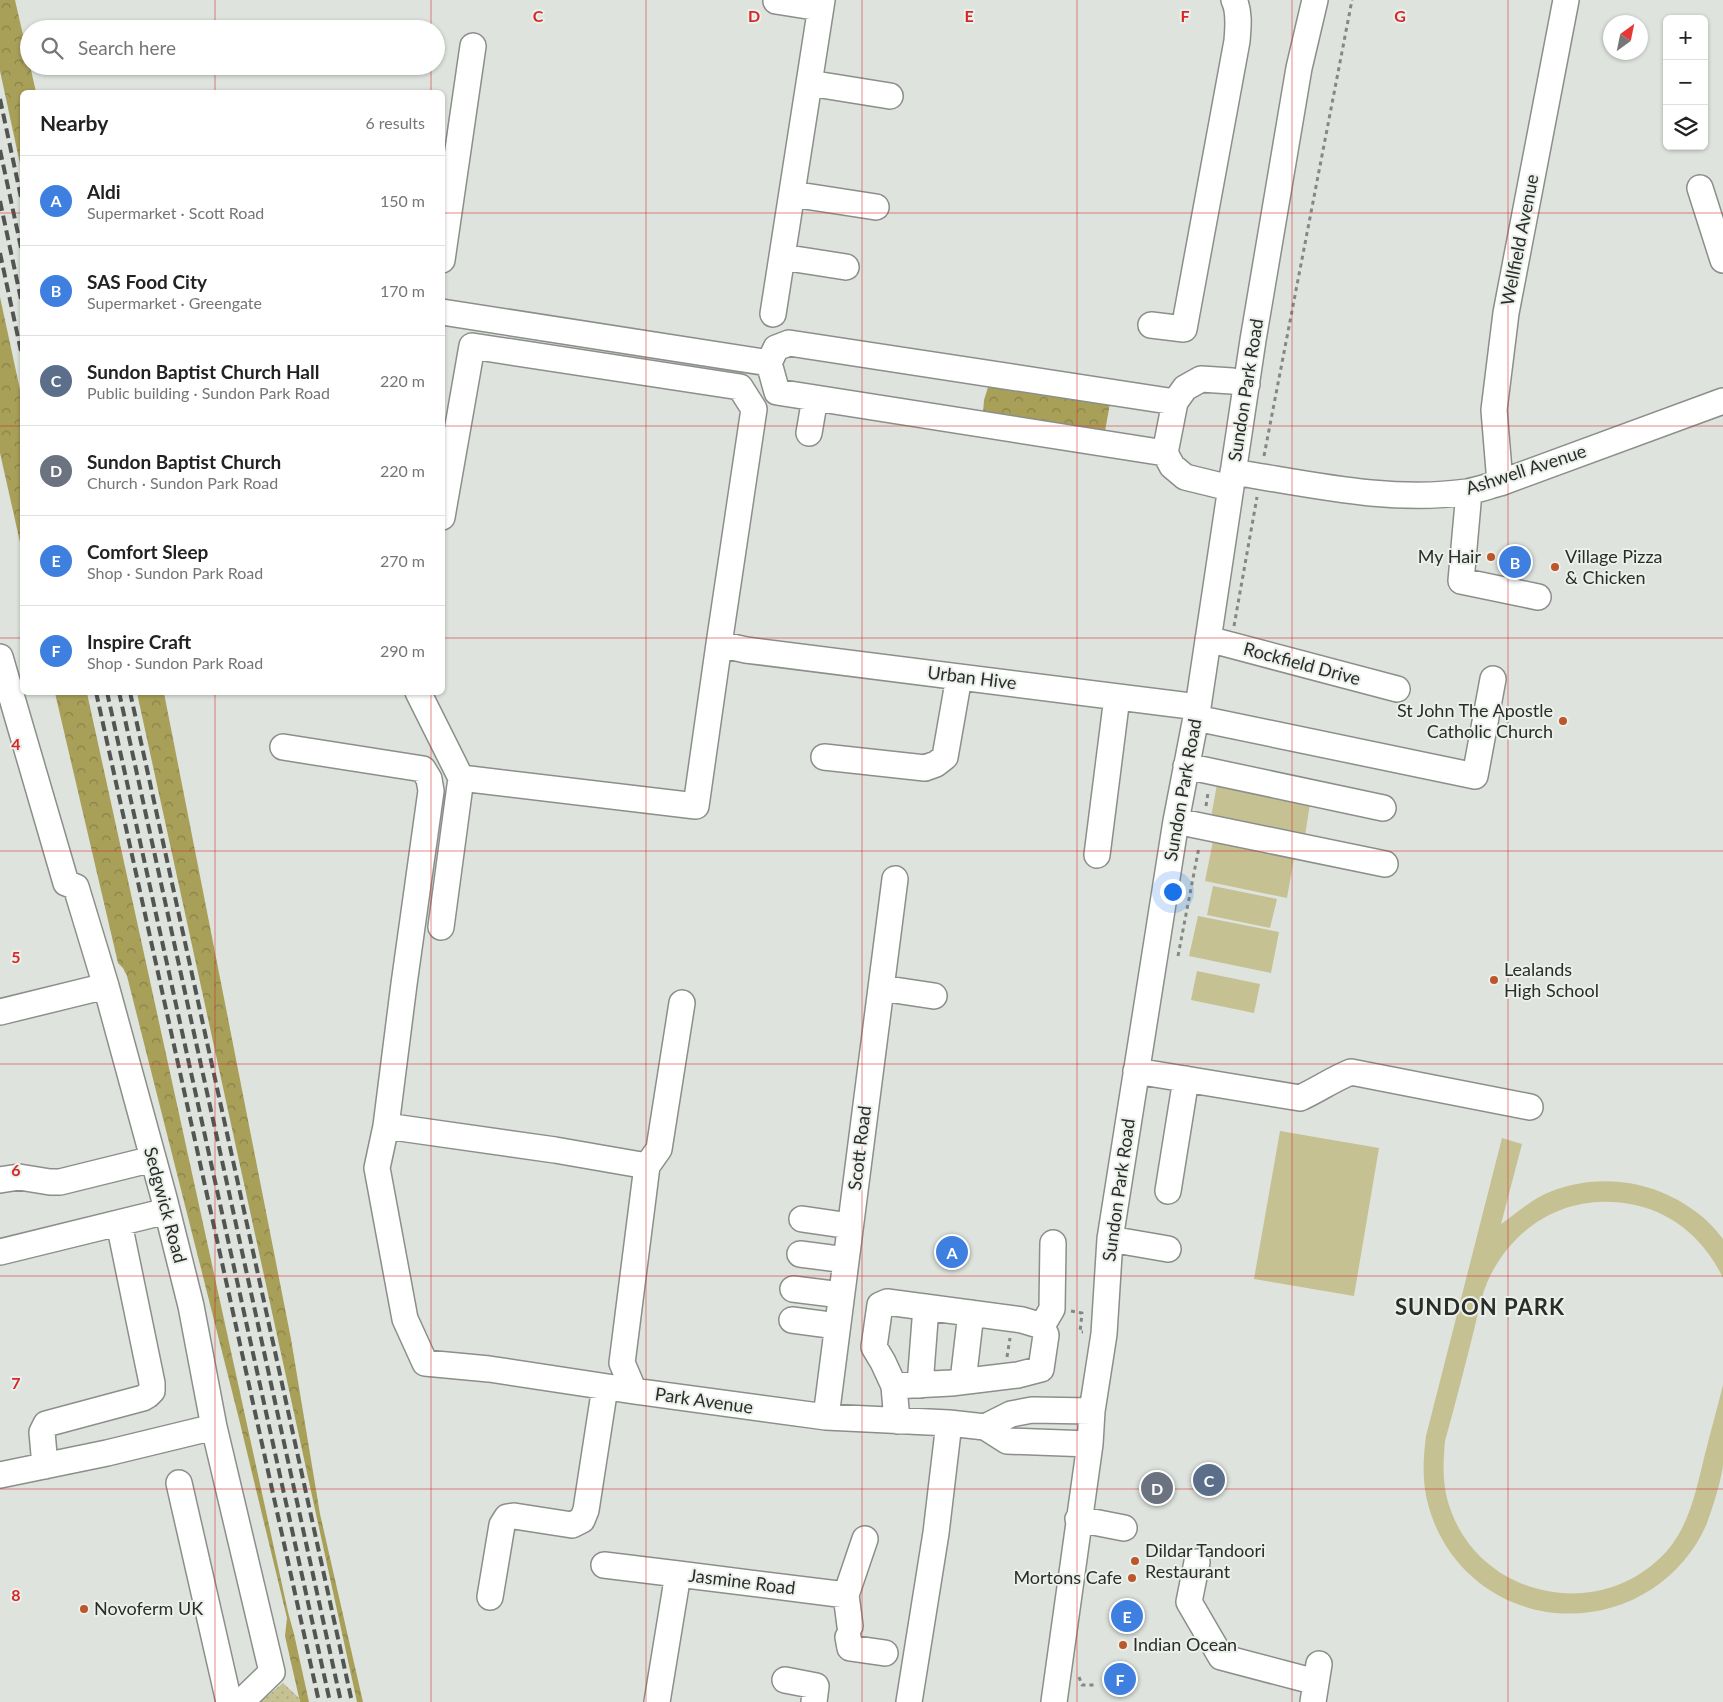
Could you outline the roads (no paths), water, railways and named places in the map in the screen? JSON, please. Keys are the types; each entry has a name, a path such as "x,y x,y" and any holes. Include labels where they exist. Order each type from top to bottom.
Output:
{"street":[{"path":"1151,325 1184,329 1237,41 1238,22 1234,0"},
{"name":"Sundon Park Road","path":"1054,1702 1078,1518 1090,1444 1092,1411 1104,1334 1110,1239 1176,820 1197,712 1246,384 1299,68 1315,0"},
{"name":"Wellfield Avenue","path":"1500,483 1494,410 1506,313 1566,0"},
{"path":"774,314 820,10 775,8"},
{"path":"445,239 473,46"},
{"path":"809,83 890,96"},
{"path":"1700,188 1723,260"},
{"path":"792,194 876,207"},
{"path":"782,257 846,266"},
{"path":"445,312 769,363"},
{"path":"1175,402 789,343 776,348 769,363 777,392 1165,453 1175,402 1184,388 1201,379 1246,384"},
{"path":"445,500 472,346 740,387 754,409 718,644 696,806 461,778"},
{"path":"809,433 815,398"},
{"name":"Ashwell Avenue","path":"1165,453 1172,466 1185,477 1232,480 1260,476 1362,492 1416,497 1469,492 1500,483 1723,401"},
{"path":"1469,492 1462,581 1538,597"},
{"name":"Rockfield Drive","path":"1208,639 1397,689"},
{"name":"Urban Hive","path":"718,644 746,650 1117,696 1197,712 1475,776 1493,679"},
{"name":"Sedgwick Road","path":"0,657 66,883 76,887 96,952 191,1306 214,1427 272,1672 241,1702"},
{"path":"824,756 924,768 936,764 945,757 959,677"},
{"path":"420,695 461,778 441,927"},
{"path":"1097,855 1117,696"},
{"path":"283,747 423,768 429,779 431,791 386,1126 554,1150 647,1166"},
{"path":"1186,766 1383,808"},
{"path":"1176,820 1385,864"},
{"name":"Scott Road","path":"826,1417 895,879"},
{"path":"0,1012 106,986"},
{"path":"880,988 934,996"},
{"path":"634,1391 622,1363 647,1166 659,1149 682,1003"},
{"path":"1136,1071 1300,1098 1352,1072 1530,1107"},
{"path":"1168,1191 1186,1079"},
{"name":"Park Avenue","path":"386,1126 377,1168 405,1319 425,1362 490,1369 826,1417 949,1423 985,1427 1006,1441 1090,1444"},
{"path":"0,1180 19,1177 60,1182 153,1159"},
{"path":"0,1252 167,1211"},
{"path":"802,1220 850,1226"},
{"path":"45,1466 42,1432 46,1424 143,1398 152,1391 152,1383 119,1223"},
{"path":"1110,1239 1168,1249"},
{"path":"1042,1326 1052,1309 1053,1243"},
{"path":"800,1254 846,1260"},
{"path":"793,1289 841,1295"},
{"path":"894,1386 1018,1375 1041,1369 1046,1335 1042,1326 1022,1320 887,1302 880,1305 874,1347 894,1386 897,1421"},
{"path":"920,1385 926,1307"},
{"path":"963,1381 970,1313"},
{"path":"792,1320 837,1326"},
{"path":"490,1597 502,1525 507,1518 514,1516 572,1525 582,1520 586,1510 605,1386"},
{"path":"985,1427 1011,1414 1032,1410 1092,1411"},
{"path":"909,1702 936,1533 949,1423"},
{"path":"0,1475 214,1427"},
{"path":"179,1483 229,1702"},
{"path":"1078,1518 1124,1528"},
{"path":"866,1539 846,1596 850,1648 885,1653"},
{"path":"1197,1562 1189,1602 1221,1657 1316,1683"},
{"path":"604,1565 678,1574"},
{"name":"Jasmine Road","path":"657,1702 678,1574 846,1596"},
{"path":"785,1680 816,1686 814,1702"}],"railway":[{"path":"0,99 20,193"},
{"path":"0,150 20,243"},
{"path":"0,201 20,295"},
{"path":"0,253 20,347"},
{"path":"97,695 319,1702"},
{"path":"108,695 330,1702"},
{"path":"120,695 341,1702"},
{"path":"131,695 352,1702"}],"place":[{"name":"My Hair","path":"1491,557"},
{"name":"SAS Food City","path":"1515,562"},
{"name":"Village Pizza & Chicken","path":"1555,567"},
{"name":"St John The Apostle Catholic Church","path":"1563,721"},
{"name":"Lealands High School","path":"1494,980"},
{"name":"Aldi","path":"952,1252"},
{"name":"Sundon Baptist Church Hall","path":"1209,1480"},
{"name":"Sundon Baptist Church","path":"1157,1488"},
{"name":"Dildar Tandoori Restaurant","path":"1135,1561"},
{"name":"Mortons Cafe","path":"1132,1578"},
{"name":"Novoferm UK","path":"84,1609"},
{"name":"Comfort Sleep","path":"1127,1616"},
{"name":"Indian Ocean","path":"1123,1645"},
{"name":"Inspire Craft","path":"1120,1679"}],"district":[{"name":"SUNDON PARK","path":"1480,1307"}]}
